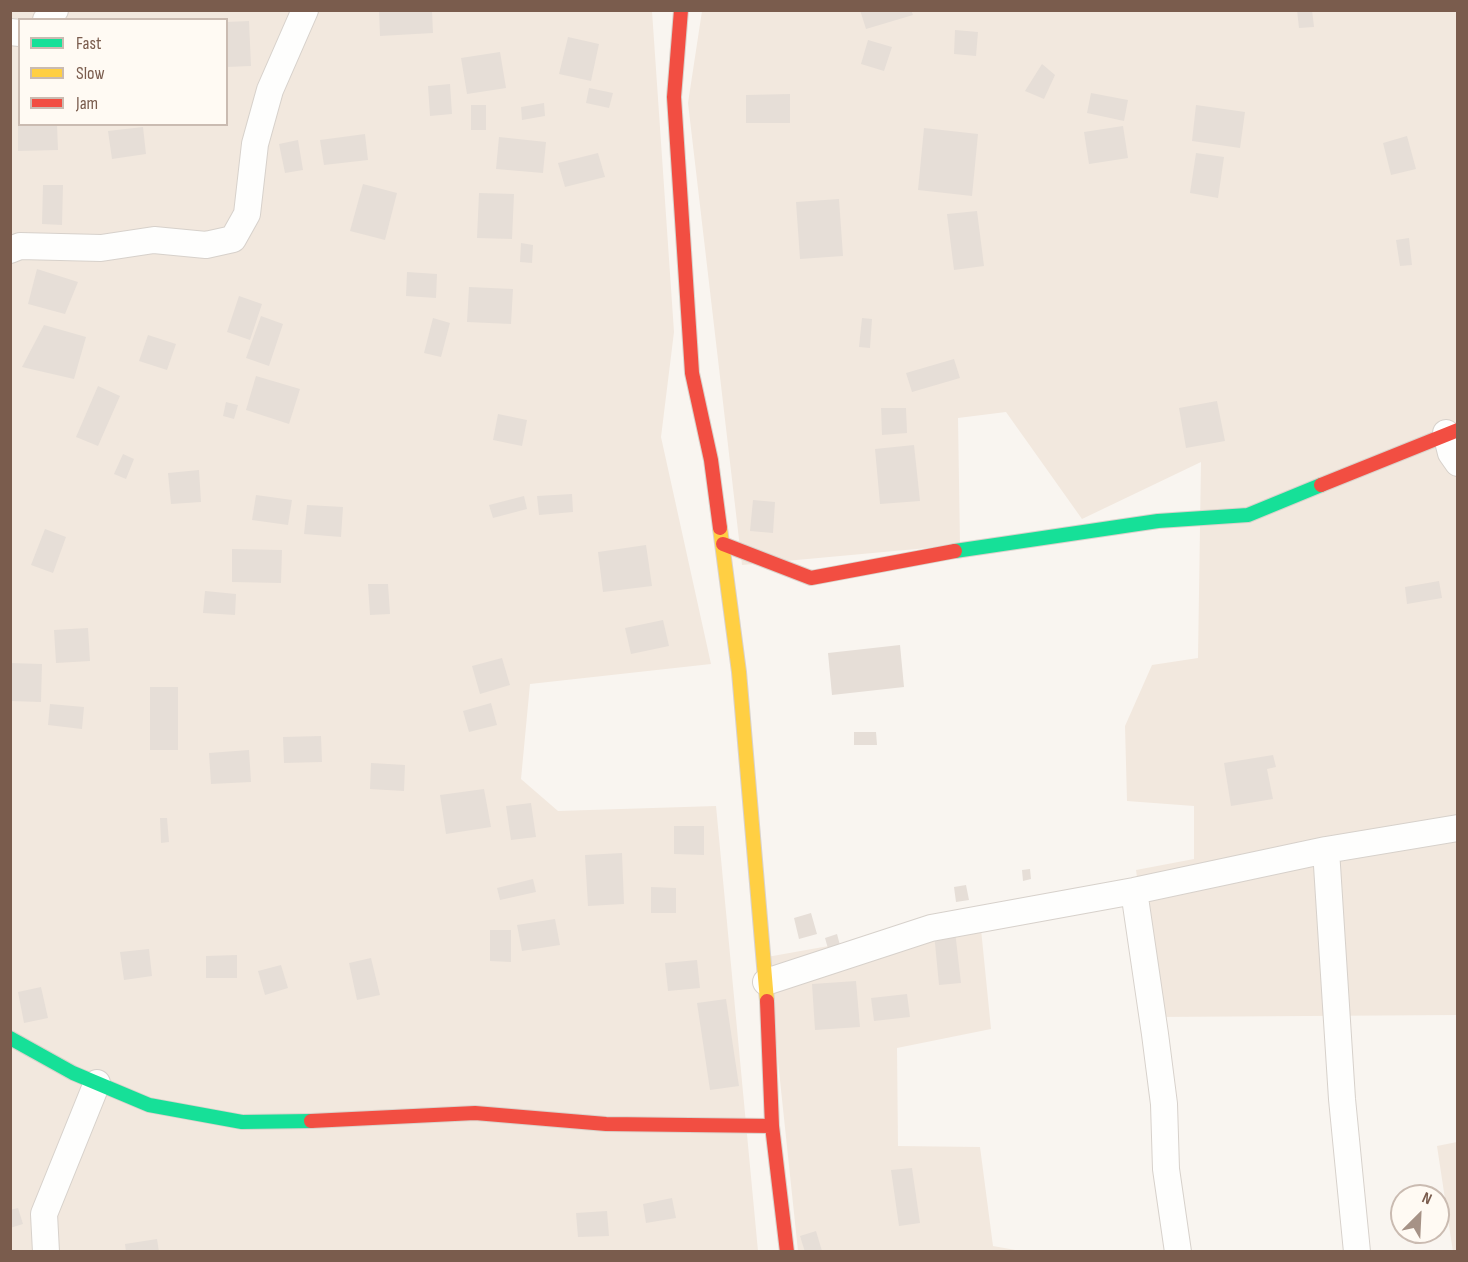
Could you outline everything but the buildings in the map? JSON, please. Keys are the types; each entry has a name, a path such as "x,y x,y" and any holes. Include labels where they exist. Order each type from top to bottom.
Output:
{"street":[{"path":"10,250 20,246 101,248 154,240 206,245 232,238 247,214 255,144 270,90 305,10"},
{"path":"681,10 674,97 692,372 711,460 739,672 766,982 772,1126 787,1251"},
{"path":"723,544 812,578 995,543 1158,521 1248,516 1452,431 1450,453 1458,463"},
{"path":"766,982 931,928 1134,891 1326,850 1458,828"},
{"path":"1326,850 1342,1099 1357,1251"},
{"path":"1134,891 1164,1104 1166,1169 1178,1251"},
{"path":"10,1038 74,1073 149,1105 242,1122 353,1120 475,1113 606,1124 772,1126"},
{"path":"46,1251 45,1214 97,1083"}],"shaded area":[{"path":"10,11 652,11 674,332 661,437 711,664 530,684 521,779 558,811 716,806 758,1251 11,1251"},
{"path":"702,11 1457,11 1457,1015 1157,1017 1136,870 1194,859 1194,806 1127,801 1125,726 1152,665 1198,658 1201,462 1082,519 1006,412 958,418 960,545 742,565 688,103"},
{"path":"980,919 991,1029 897,1048 898,1146 980,1147 993,1246 1021,1251 798,1251 767,957"},
{"path":"1457,1142 1458,1251 1453,1252 1450,1232 1450,1184 1443,1184 1437,1146"}],"traffic: fast":[{"path":"955,551 1158,521 1248,515 1321,485"},
{"path":"10,1038 73,1073 149,1105 242,1122 311,1121"}],"traffic: slow":[{"path":"720,528 739,672 767,1001"}],"traffic: jam":[{"path":"681,10 674,97 692,373 711,460 720,528"},
{"path":"1321,485 1458,430"},
{"path":"723,544 811,578 955,551"},
{"path":"767,1001 772,1126 787,1252"},
{"path":"311,1121 475,1113 606,1124 772,1126"}]}
